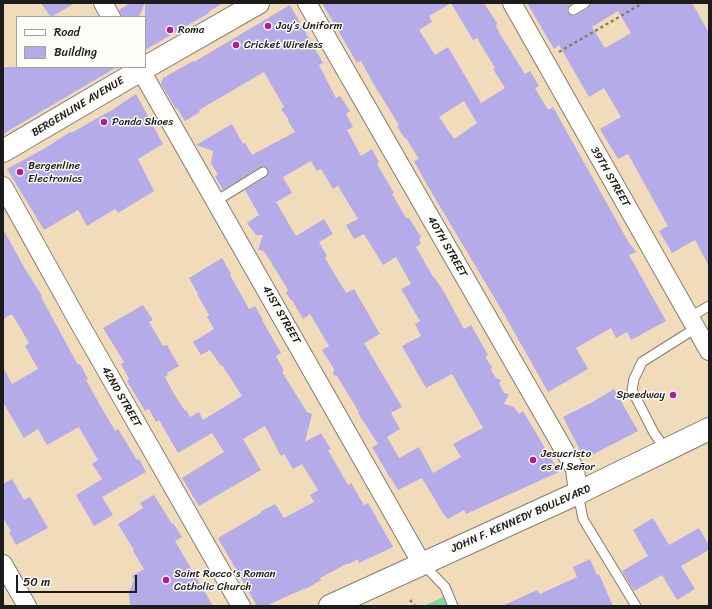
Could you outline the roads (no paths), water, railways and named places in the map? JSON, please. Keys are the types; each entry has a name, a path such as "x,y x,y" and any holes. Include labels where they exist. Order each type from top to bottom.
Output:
{"main road":[{"name":"BERGENLINE AVENUE","path":"146,65 258,3"},
{"name":"BERGENLINE AVENUE","path":"3,151 140,68"},
{"name":"JOHN F. KENNEDY BOULEVARD","path":"330,606 578,494 709,429"}],"street":[{"path":"103,3 110,16"},
{"name":"40TH STREET","path":"307,3 575,469 578,494"},
{"name":"39TH STREET","path":"516,5 709,350"},
{"name":"41ST STREET","path":"140,68 422,564"},
{"name":"42ND STREET","path":"3,186 241,606"},
{"path":"3,564 27,606"}],"lane":[{"path":"573,10 585,3"},
{"path":"216,201 263,172"},
{"path":"666,450 654,433 632,390 634,379 642,362 693,322 709,306"},
{"path":"578,494 583,519 636,606"},
{"path":"422,564 445,587 453,606"}],"place":[{"name":"Jay’s Uniform","path":"268,26"},
{"name":"Roma","path":"170,30"},
{"name":"Cricket Wireless","path":"236,45"},
{"name":"Panda Shoes","path":"104,122"},
{"name":"Bergenline Electronics","path":"20,172"},
{"name":"Speedway","path":"673,395"},
{"name":"Jesucristo es el Señor","path":"533,460"},
{"name":"Saint Rocco's Roman Catholic Church","path":"166,580"}]}
